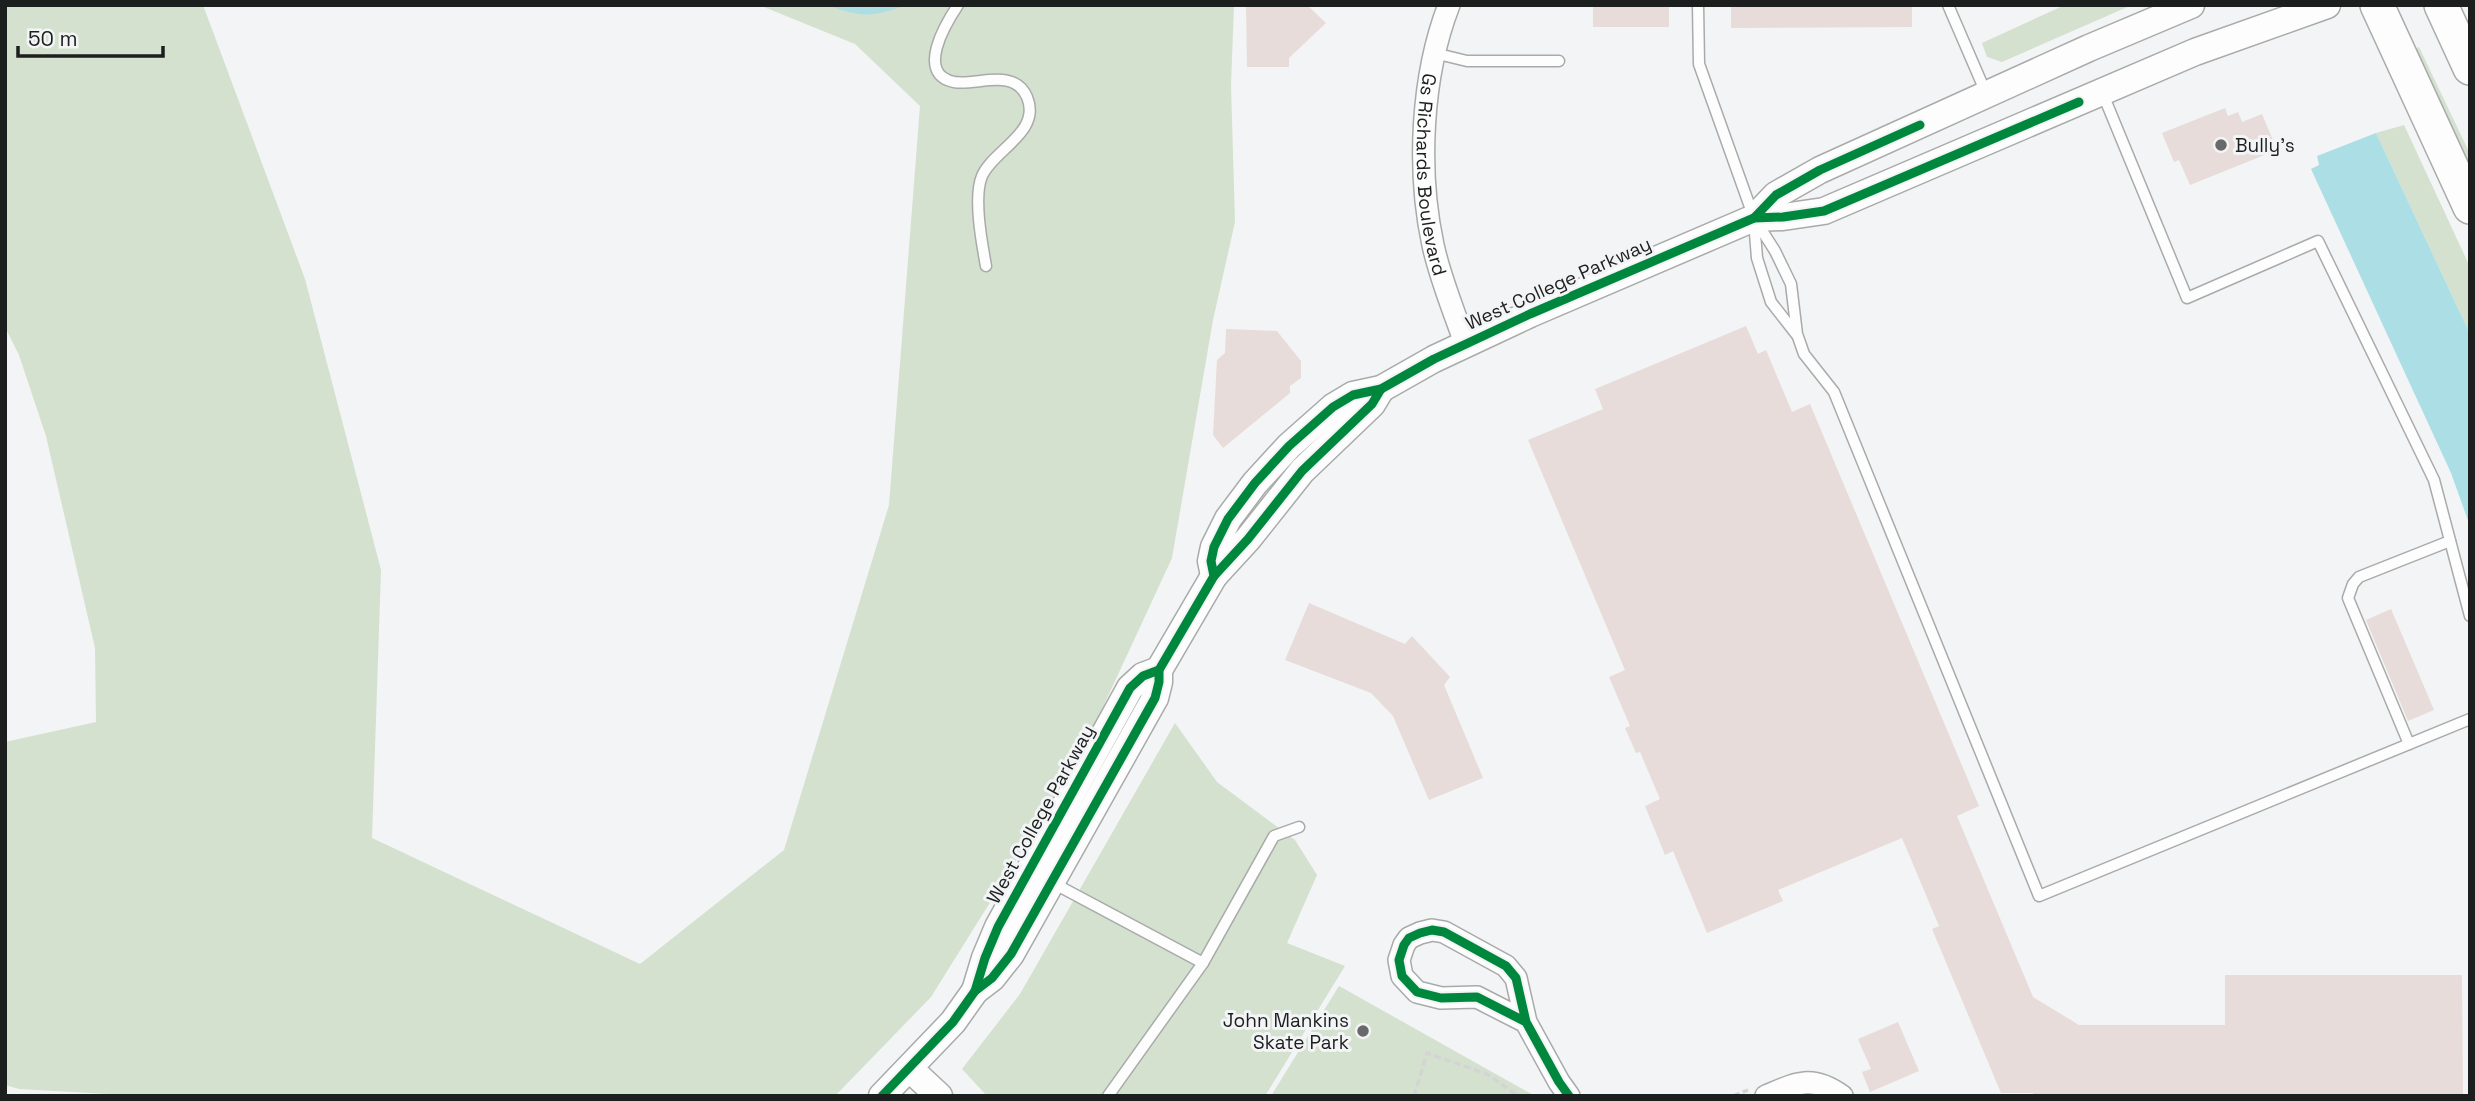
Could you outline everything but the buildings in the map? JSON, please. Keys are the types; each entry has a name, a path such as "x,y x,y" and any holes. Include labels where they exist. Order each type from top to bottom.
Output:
{"main road":[{"path":"2377,5 2470,207"},
{"path":"2441,5 2470,68"}],"street":[{"name":"Gs Richards Boulevard","path":"1449,5 1434,54 1423,152 1433,246 1465,343"},
{"name":"West College Parkway","path":"1754,218 1776,195 1820,170 2191,5"},
{"name":"West College Parkway","path":"975,991 992,978 1011,954 1053,883 1155,698 1160,682 1159,670 1214,576 1248,539 1302,471 1372,404 1381,389 1404,374 1465,343 1754,218 1824,211 2195,52 2327,5"},
{"name":"West College Parkway","path":"882,1096 954,1022 975,991 998,927 1130,688 1143,676 1159,670"},
{"path":"1526,1022 1477,997 1441,998 1417,992 1402,976 1399,960 1404,945 1409,938 1432,930 1444,932 1496,959 1516,978 1526,1022 1569,1096"},
{"path":"910,1069 939,1096"},
{"path":"1766,1096 1796,1083 1806,1082 1825,1086 1842,1096"}],"lane":[{"path":"958,5 941,32 936,47 936,65 939,72 951,81 995,79 1013,83 1025,93 1030,106 1030,113 1020,134 982,174 980,228 986,267"},
{"path":"1698,5 1699,64 1754,218 1775,251 1791,284 1797,334 1804,354 1834,393 2039,896 2470,719"},
{"path":"1948,5 1987,94"},
{"path":"1434,54 1467,61 1559,61"},
{"path":"2102,92 2187,298 2318,241 2434,480 2470,616"},
{"path":"1754,218 1757,258 1771,302 1797,334"},
{"path":"2409,744 2348,598 2359,577 2450,541"},
{"path":"1108,1096 1203,962 1274,836 1299,827"},
{"path":"1053,883 1203,962"}],"path":[{"path":"1414,1096 1427,1053 1488,1074 1518,1096"}],"green space":[{"path":"5,5 203,5 305,279 381,570 372,838 640,964 784,850 889,505 920,106 855,44 759,5 1234,5 1231,85 1235,222 1213,320 1172,558 1077,763 931,997 835,1096 145,1096 19,1089 5,1085 5,742 96,722 95,648 46,436 19,355 5,327"},
{"path":"2065,5 2132,5 2002,62 1987,57 1982,43"},
{"path":"2419,47 2470,154 2470,178 2412,50"},
{"path":"2404,125 2470,267 2470,334 2376,133"},
{"path":"1175,723 1217,782 1295,840 1317,875 1287,943 1345,966 1265,1096 987,1096 962,1069 1020,994"},
{"path":"1339,986 1535,1096 1271,1096"}],"water":[{"path":"828,5 906,5 876,14 858,14"},
{"path":"2376,133 2470,334 2470,526 2451,473 2311,169 2319,165 2317,156"}],"cycle path":[{"path":"1214,576 1211,561 1214,547 1228,519 1255,483 1289,446 1333,407 1353,395 1381,389 1434,359 1530,314 1754,218 1824,211 2079,102"},
{"path":"1754,218 1776,195 1820,170 1920,125"},
{"path":"882,1096 953,1022 975,991 992,978 1011,954 1155,698 1159,670 1214,576 1248,539 1302,471 1372,404 1381,389"},
{"path":"975,991 998,927 1130,688 1143,676 1159,670"},
{"path":"1526,1022 1477,997 1441,998 1417,992 1402,976 1399,960 1404,945 1409,938 1420,933 1432,930 1444,932 1506,966 1516,978 1526,1022 1569,1096"}],"place":[{"name":"Bully's","path":"2221,145"},
{"name":"John Mankins Skate Park","path":"1363,1031"}]}
